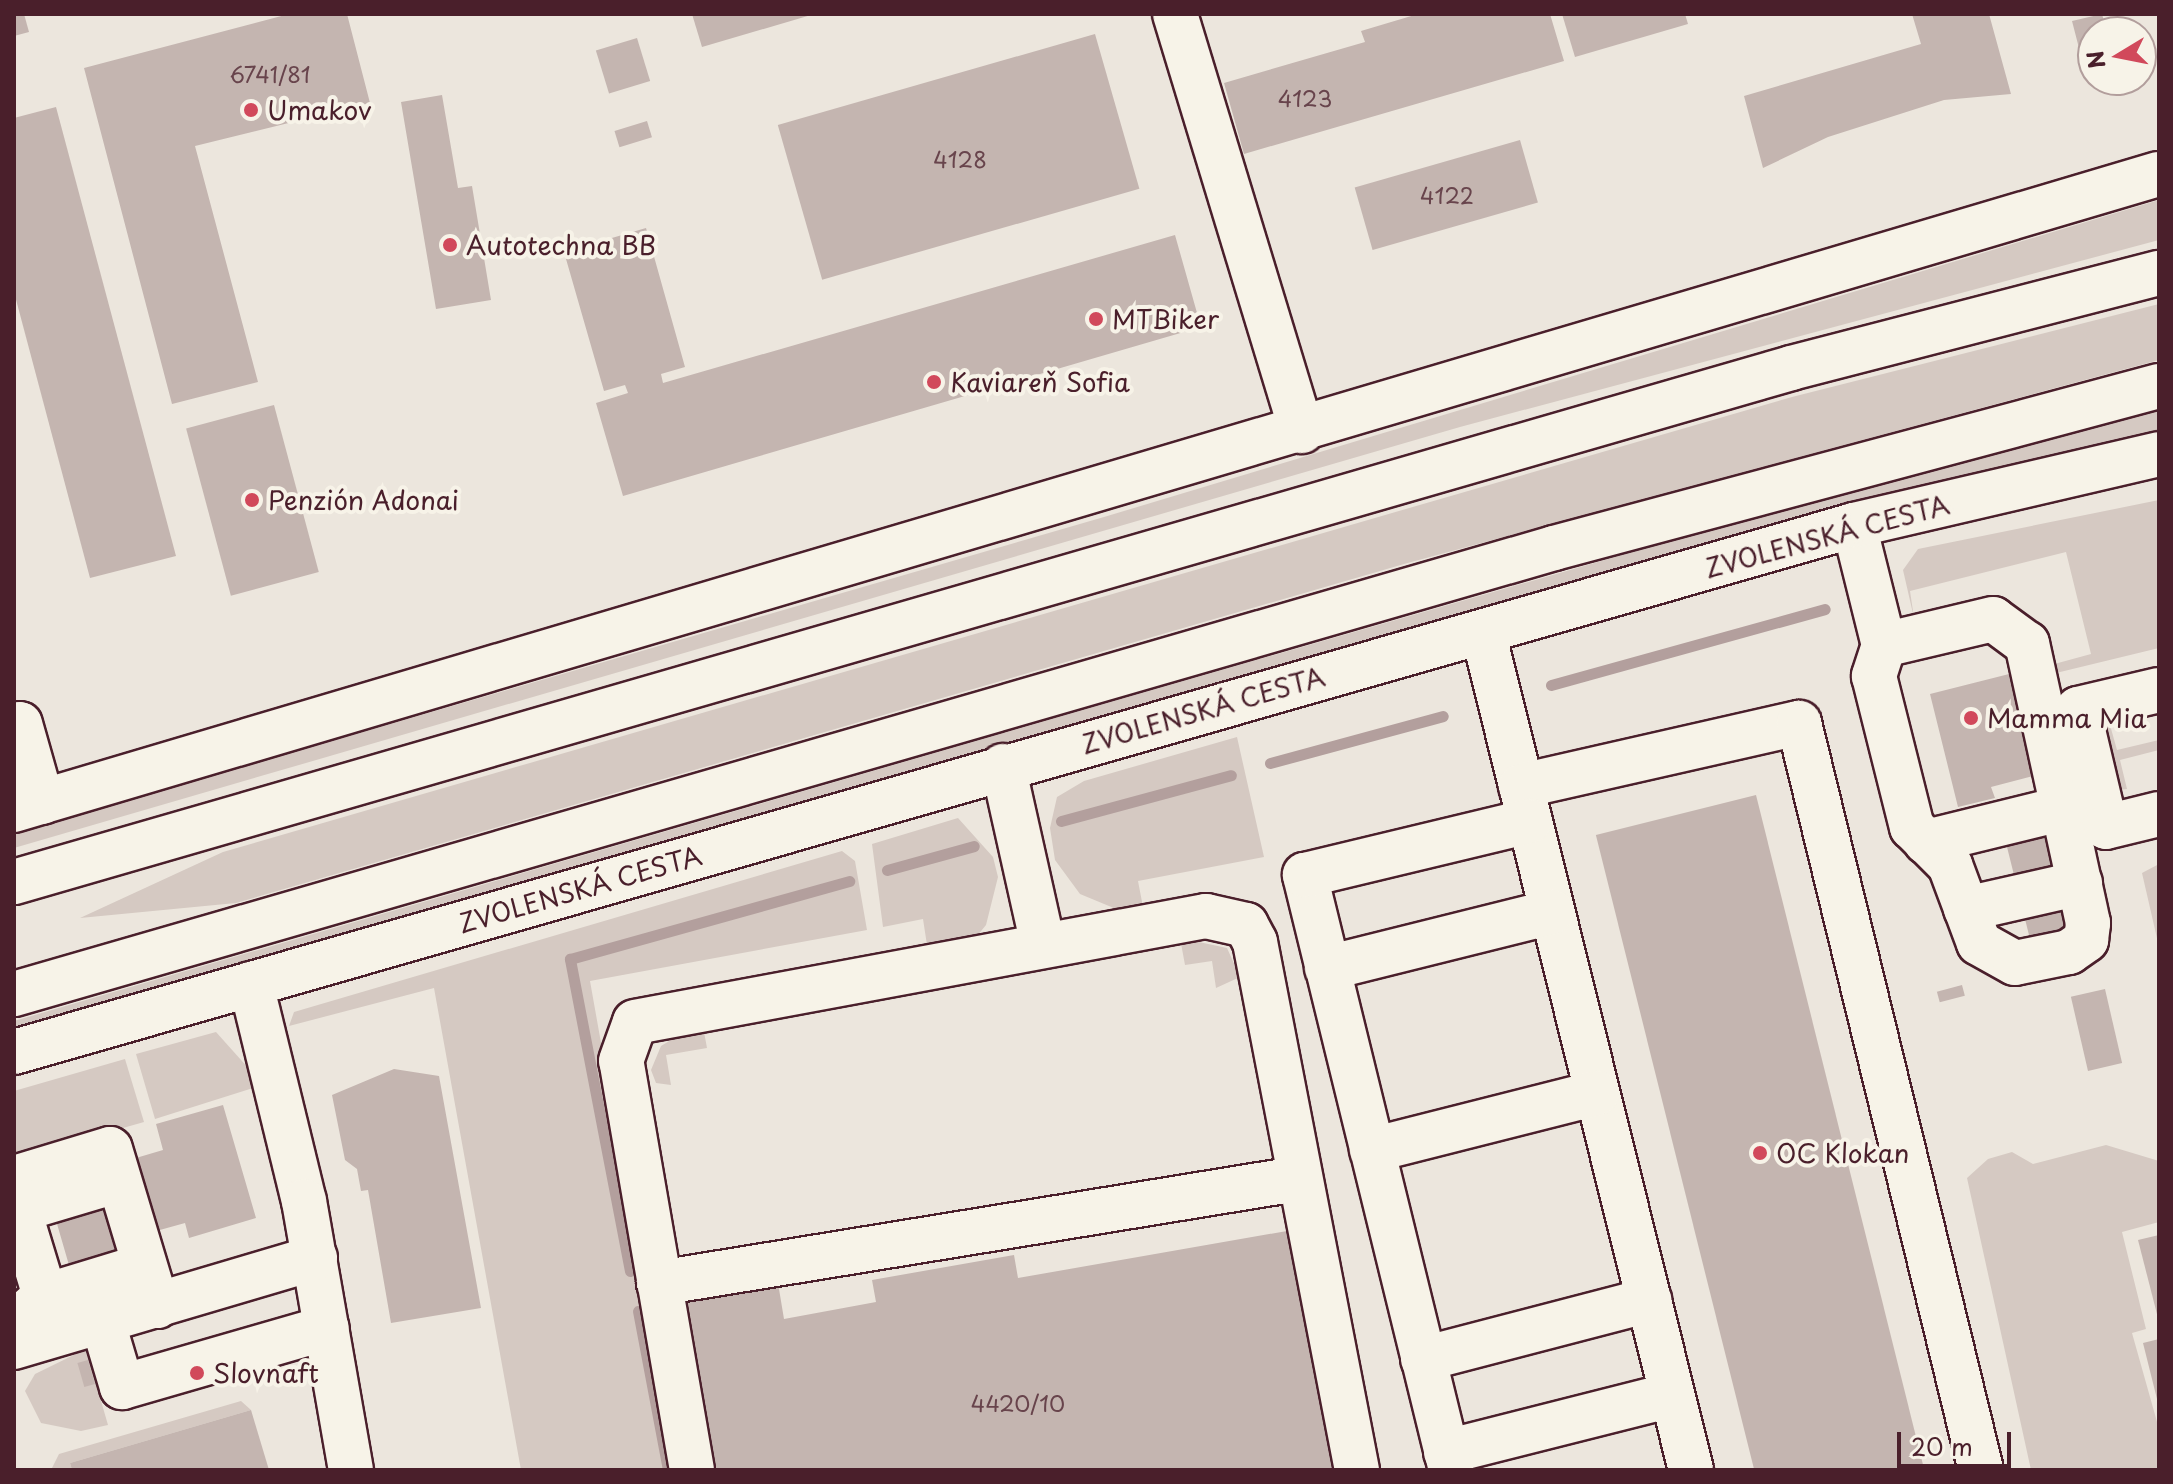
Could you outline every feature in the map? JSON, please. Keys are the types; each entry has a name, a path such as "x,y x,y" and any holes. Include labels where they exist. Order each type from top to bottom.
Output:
{"main road":[{"path":"1175,14 1302,431"},
{"path":"14,726 20,724 28,806 1302,431 2159,174"},
{"path":"14,882 1791,368 2159,273"},
{"path":"14,994 1613,531 2159,386"},
{"name":"ZVOLENSKÁ CESTA","path":"14,1052 1003,766 1854,525 2159,454"},
{"path":"1854,525 1884,645 1874,676 1912,827 1938,853 1971,922 2015,963 2069,952 2086,940 2083,897 2067,822 2061,714"},
{"path":"1884,645 1993,619 2015,629 2061,714 2106,827 2159,814"},
{"path":"1483,632 1691,1470"},
{"path":"2061,714 2159,690"},
{"path":"1672,1395 1449,1461 1305,875 1526,804 1799,723 1981,1470"},
{"path":"1003,766 1043,945"},
{"path":"1938,853 2067,822"},
{"path":"1971,922 2083,897"},
{"path":"1327,968 1552,912"},
{"path":"692,1470 621,1061 635,1022 1206,916 1246,925 1296,1179 1316,1233 1357,1470"},
{"path":"251,984 315,1258 351,1470"},
{"path":"1372,1150 1597,1093"},
{"path":"24,1244 110,1149 137,1240 103,1323 122,1387 327,1328"},
{"path":"659,1283 1296,1179"},
{"path":"24,1244 137,1240 315,1258"},
{"path":"24,1244 137,1240"},
{"path":"1423,1359 1649,1300"},
{"path":"14,1347 103,1323"}],"shaded area":[{"path":"2159,200 2159,240 1460,427 14,848 14,833 1104,517"},
{"path":"2159,304 2159,360 1404,564 236,903 80,918 223,852 1792,397"},
{"path":"2159,410 2159,430 1578,581 14,1034 14,1021 1062,716 1841,492"},
{"path":"2159,500 2159,648 2056,673 2062,698 2047,666 2091,654 2066,552 1910,591 1914,618 1903,570 1918,549"},
{"path":"2110,725 2117,750 2159,740 2159,750 2120,760 2127,789 2118,790 2100,734"},
{"path":"1237,737 1264,857 1138,881 1143,907 1121,911 1080,894 1055,860 1050,828 1057,797 1084,781"},
{"path":"958,818 993,857 998,877 986,925 977,936 927,945 923,919 883,927 872,844"},
{"path":"842,851 855,861 867,930 590,981 677,1470 521,1470 434,988 289,1026 294,1012"},
{"path":"2159,864 2159,947 2142,873"},
{"path":"1180,938 1227,948 1240,977 1216,988 1212,961 1185,965"},
{"path":"702,1021 707,1048 666,1055 671,1085 656,1083 651,1070 661,1046"},
{"path":"216,1032 250,1070 253,1088 155,1119 136,1054"},
{"path":"125,1059 144,1122 14,1159 14,1091"},
{"path":"2106,1145 2159,1161 2159,1222 2122,1232 2146,1329 2132,1333 2159,1429 2159,1470 2031,1470 1967,1178 1988,1159 2012,1152 2033,1164"},
{"path":"86,1349 108,1425 81,1431 41,1423 25,1391 35,1374"},
{"path":"241,1401 251,1410 70,1463 72,1470 51,1470 59,1454"}],"building":[{"path":"14,14 24,14 29,32 14,36"},
{"path":"289,14 347,14 370,103 195,146 258,382 172,404 84,68"},
{"path":"692,14 811,14 811,15 702,47"},
{"path":"1418,14 1550,14 1564,61 1244,154 1224,83 1365,42 1361,31"},
{"path":"1562,14 1685,14 1688,24 1575,57"},
{"path":"1912,14 1989,14 2011,94 1944,100 1828,137 1763,168 1744,96 1921,44"},
{"path":"2077,20 2077,40 2072,21"},
{"path":"1095,34 1139,189 822,280 778,125"},
{"path":"637,38 650,81 609,94 596,51"},
{"path":"442,95 458,188 472,186 491,300 436,309 401,102"},
{"path":"56,107 176,556 90,578 14,292 14,118"},
{"path":"647,121 652,137 619,147 614,131"},
{"path":"1520,140 1538,202 1373,250 1355,187"},
{"path":"646,228 685,367 661,374 663,383 1175,235 1201,327 623,496 596,403 628,393 625,385 604,391 564,252"},
{"name":"Penzión Adonai","path":"274,405 319,572 231,596 186,429"},
{"path":"2017,672 2044,773 1991,787 1995,798 1958,807 1930,694"},
{"name":"OC Klokan","path":"1756,795 1924,1470 1754,1470 1596,835"},
{"path":"2035,798 2068,931 2030,940 1997,807"},
{"path":"1962,985 1965,996 1940,1002 1937,992"},
{"path":"2105,989 2122,1063 2088,1071 2071,997"},
{"path":"394,1069 439,1076 481,1308 391,1323 368,1190 361,1191 357,1169 345,1160 332,1095"},
{"path":"223,1105 256,1218 189,1238 185,1223 113,1243 126,1289 80,1303 37,1155 92,1171 163,1150 156,1124"},
{"path":"1304,1228 1346,1470 714,1470 683,1293 777,1277 784,1319 876,1302 872,1280 1014,1255 1018,1278"},
{"path":"2159,1235 2159,1318 2158,1318 2138,1240"},
{"path":"2159,1339 2159,1403 2158,1403 2143,1343"},
{"path":"88,1360 95,1384 84,1387 77,1363"},
{"path":"251,1410 269,1470 72,1470 70,1463"}],"waterway":[{"path":"1551,685 1825,609"},
{"path":"1270,763 1443,716"},
{"path":"1061,821 1231,775"},
{"path":"887,870 974,846"},
{"path":"630,1271 570,959 849,881"},
{"path":"638,1311 668,1470"}],"place":[{"name":"Umakov","path":"251,110"},
{"name":"Autotechna BB","path":"450,245"},
{"name":"MTBiker","path":"1096,319"},
{"name":"Kaviareň Sofia","path":"934,382"},
{"name":"Penzión Adonai","path":"252,500"},
{"name":"Mamma Mia","path":"1971,718"},
{"name":"OC Klokan","path":"1760,1153"},
{"name":"Slovnaft","path":"197,1373"}]}
